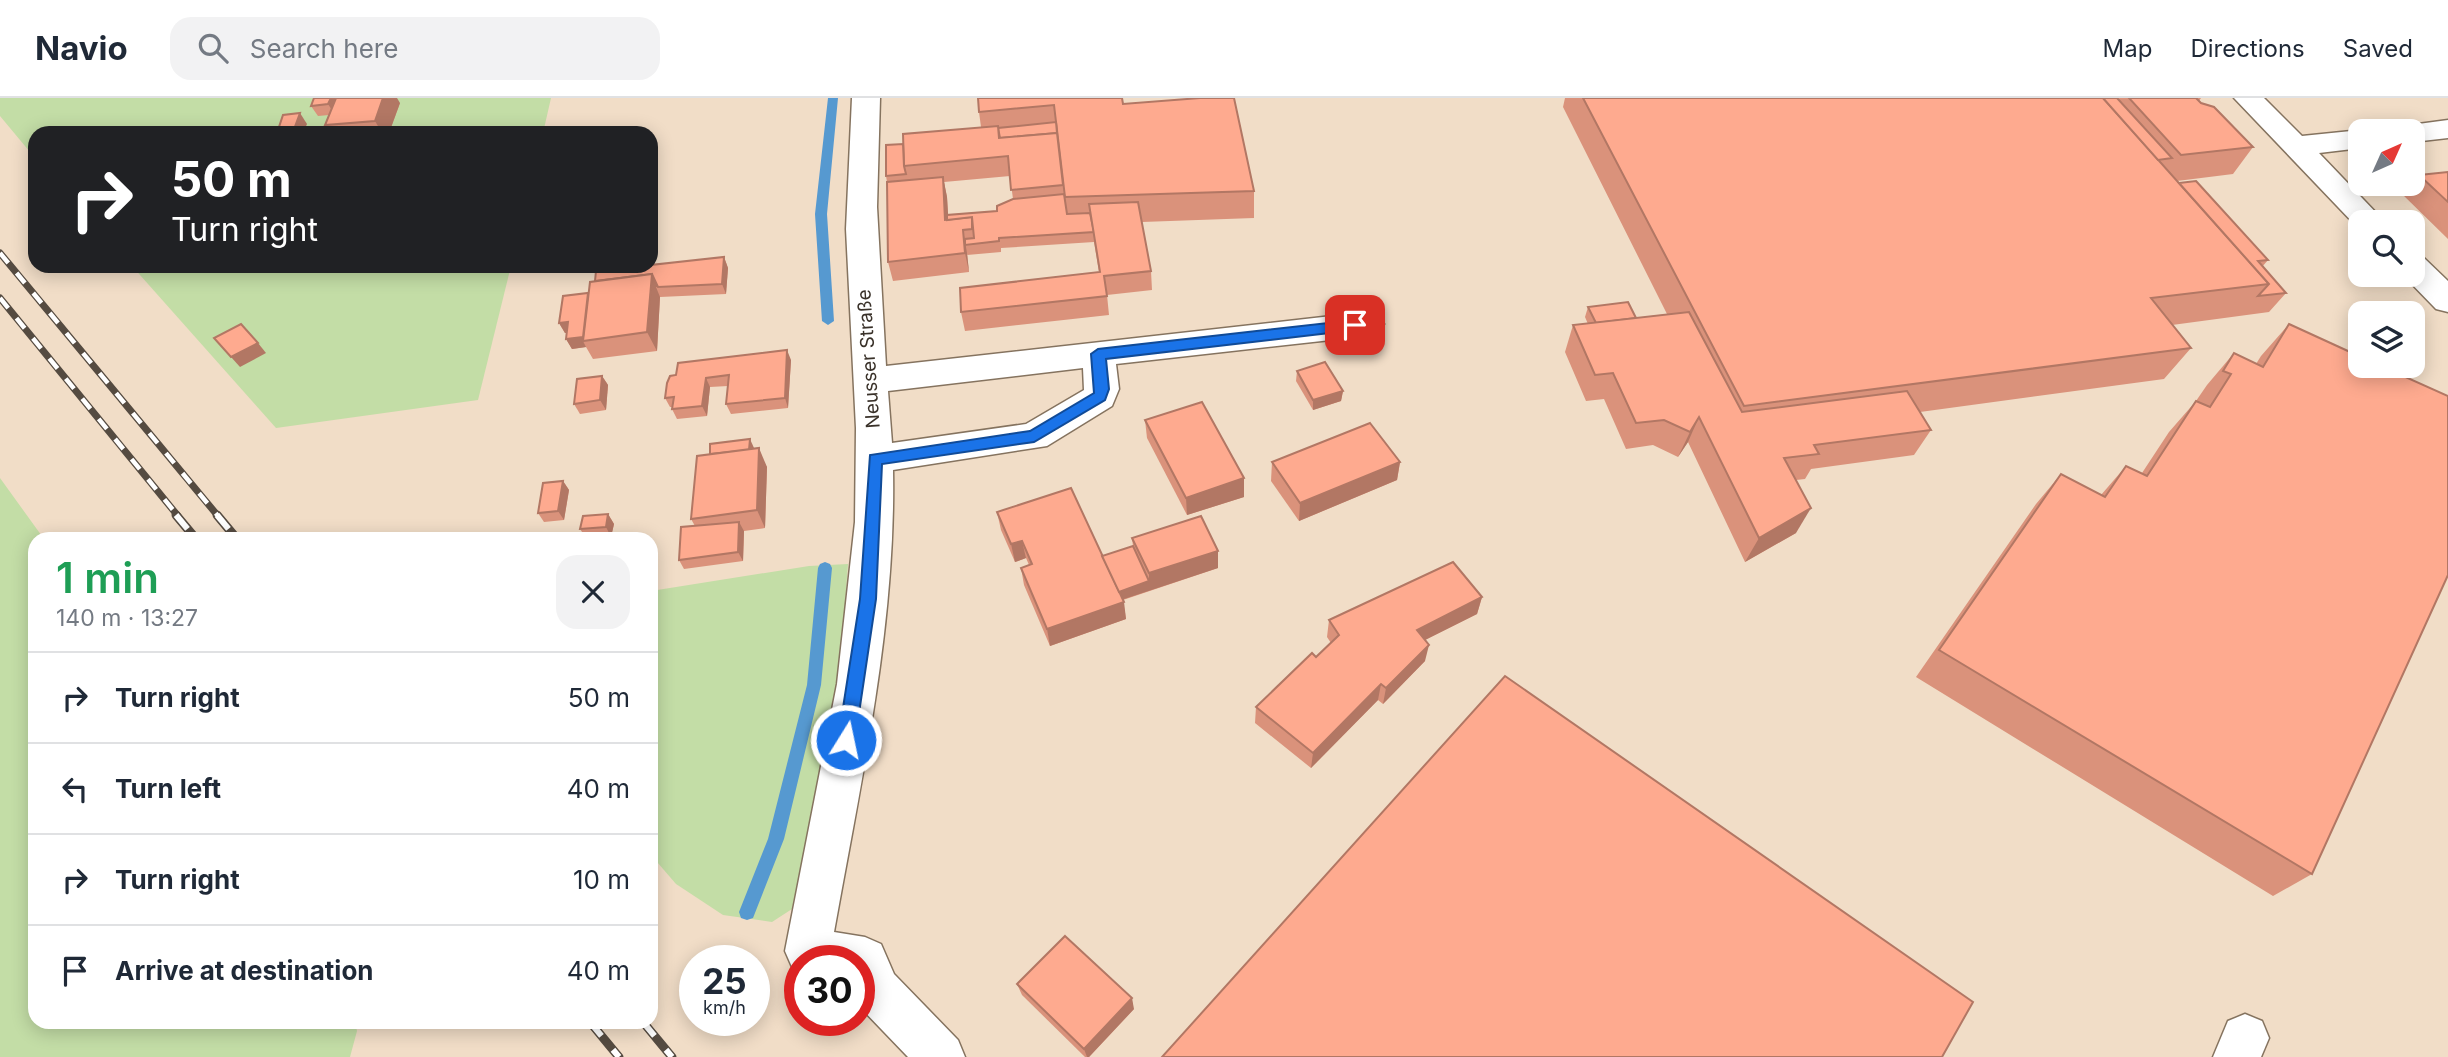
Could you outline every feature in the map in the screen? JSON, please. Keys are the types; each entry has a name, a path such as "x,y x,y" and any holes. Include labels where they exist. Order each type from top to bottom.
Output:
{"street":[{"name":"Neusser Straße","path":"866,98 861,220 875,459 868,599 856,687 808,951 865,960 869,979 877,991 941,1057"},
{"path":"2248,98 2358,210"},
{"path":"2426,132 2448,130"},
{"path":"2296,146 2348,140"},
{"path":"2425,278 2448,302"},
{"path":"870,380 1367,324"},
{"path":"875,459 1034,436 1100,397 1102,389 1098,354"}],"green space":[{"path":"0,98 551,98 545,126 28,126 28,150 0,116"},
{"path":"138,273 509,273 478,400 276,428"},
{"path":"0,478 39,532 28,532 28,1029 357,1031 350,1057 0,1057"},
{"path":"848,564 839,684 792,909 772,922 723,915 676,884 658,863 658,590 809,566"}],"building":[{"path":"314,98 331,98 328,104 311,106"},
{"path":"336,98 383,98 375,121 325,125"},
{"path":"978,98 1122,98 1123,104 1234,98 1254,191 1065,197 1054,105 979,112"},
{"path":"1583,98 2103,98 2269,284 2151,298 2191,348 1744,406"},
{"path":"2103,98 2117,98 2172,158 2158,160"},
{"path":"2129,98 2196,98 2201,103 2214,107 2253,147 2181,155"},
{"path":"300,113 295,126 279,126 283,115"},
{"path":"1056,122 1057,133 1000,138 998,128"},
{"path":"998,126 999,138 1057,133 1063,185 1011,190 1008,156 904,166 903,134"},
{"path":"903,144 906,174 886,176 886,145"},
{"path":"2448,172 2448,202 2426,182 2426,174"},
{"path":"943,177 945,220 972,217 972,229 963,230 965,253 888,262 887,182"},
{"path":"2196,181 2268,260 2258,261 2286,293 2258,296 2269,284 2179,183"},
{"path":"1064,194 1067,214 1090,213 1094,232 999,238 999,241 965,245 965,239 974,238 972,217 947,220 947,215 997,211 997,206 1013,199"},
{"path":"1138,202 1151,271 1104,276 1107,296 961,312 960,288 1100,272 1089,204"},
{"path":"724,257 722,284 658,287 652,274 595,281 596,273 658,273 658,264"},
{"path":"652,274 647,332 583,341 590,282"},
{"path":"588,293 583,337 566,339 568,322 559,323 563,296"},
{"path":"1628,302 1636,318 1596,323 1588,307"},
{"path":"1689,312 1742,412 1907,391 1931,430 1814,445 1819,454 1784,458 1811,508 1759,538 1699,417 1690,432 1664,420 1636,423 1613,373 1595,375 1573,325"},
{"path":"241,324 258,343 231,357 214,338"},
{"path":"2289,324 2348,351 2348,378 2408,378 2448,396 2448,575 2312,874 1939,650 2061,474 2105,497 2126,466 2147,476 2196,401 2210,407 2231,374 2223,371 2234,353 2263,367"},
{"path":"787,350 785,398 726,404 729,375 706,378 702,406 672,409 674,397 665,398 667,383 670,376 676,375 678,363"},
{"path":"1325,362 1343,391 1313,400 1297,371"},
{"path":"602,376 600,400 574,404 577,379"},
{"path":"1202,402 1244,478 1186,498 1145,420"},
{"path":"1370,423 1400,462 1300,503 1272,462"},
{"path":"750,439 749,450 710,454 710,444"},
{"path":"759,448 757,510 691,519 697,456"},
{"path":"563,481 558,511 538,513 543,483"},
{"path":"1071,488 1124,602 1047,629 1021,568 1032,564 1022,541 1011,544 997,512"},
{"path":"608,514 606,527 580,529 583,516"},
{"path":"1201,516 1218,551 1149,573 1132,538"},
{"path":"739,522 738,552 679,560 681,527"},
{"path":"1133,546 1149,581 1119,592 1102,556"},
{"path":"1453,562 1482,597 1417,630 1429,645 1386,688 1381,684 1313,753 1256,707 1312,653 1316,657 1339,635 1329,620"},
{"path":"1505,676 1973,1002 1942,1057 1162,1057"},
{"path":"1065,936 1132,998 1084,1049 1017,984"}],"waterway":[{"path":"828,321 821,214 833,98"},
{"path":"747,912 776,839 814,685 825,568"}],"railway":[{"path":"0,253 218,516"},
{"path":"0,298 178,516"},
{"path":"176,515 190,532"},
{"path":"217,515 231,532"},
{"path":"596,1029 619,1057"},
{"path":"649,1029 672,1057"}],"route":[{"path":"846,740 868,599 875,459 1034,436 1100,397 1102,389 1098,354 1355,325"}]}
